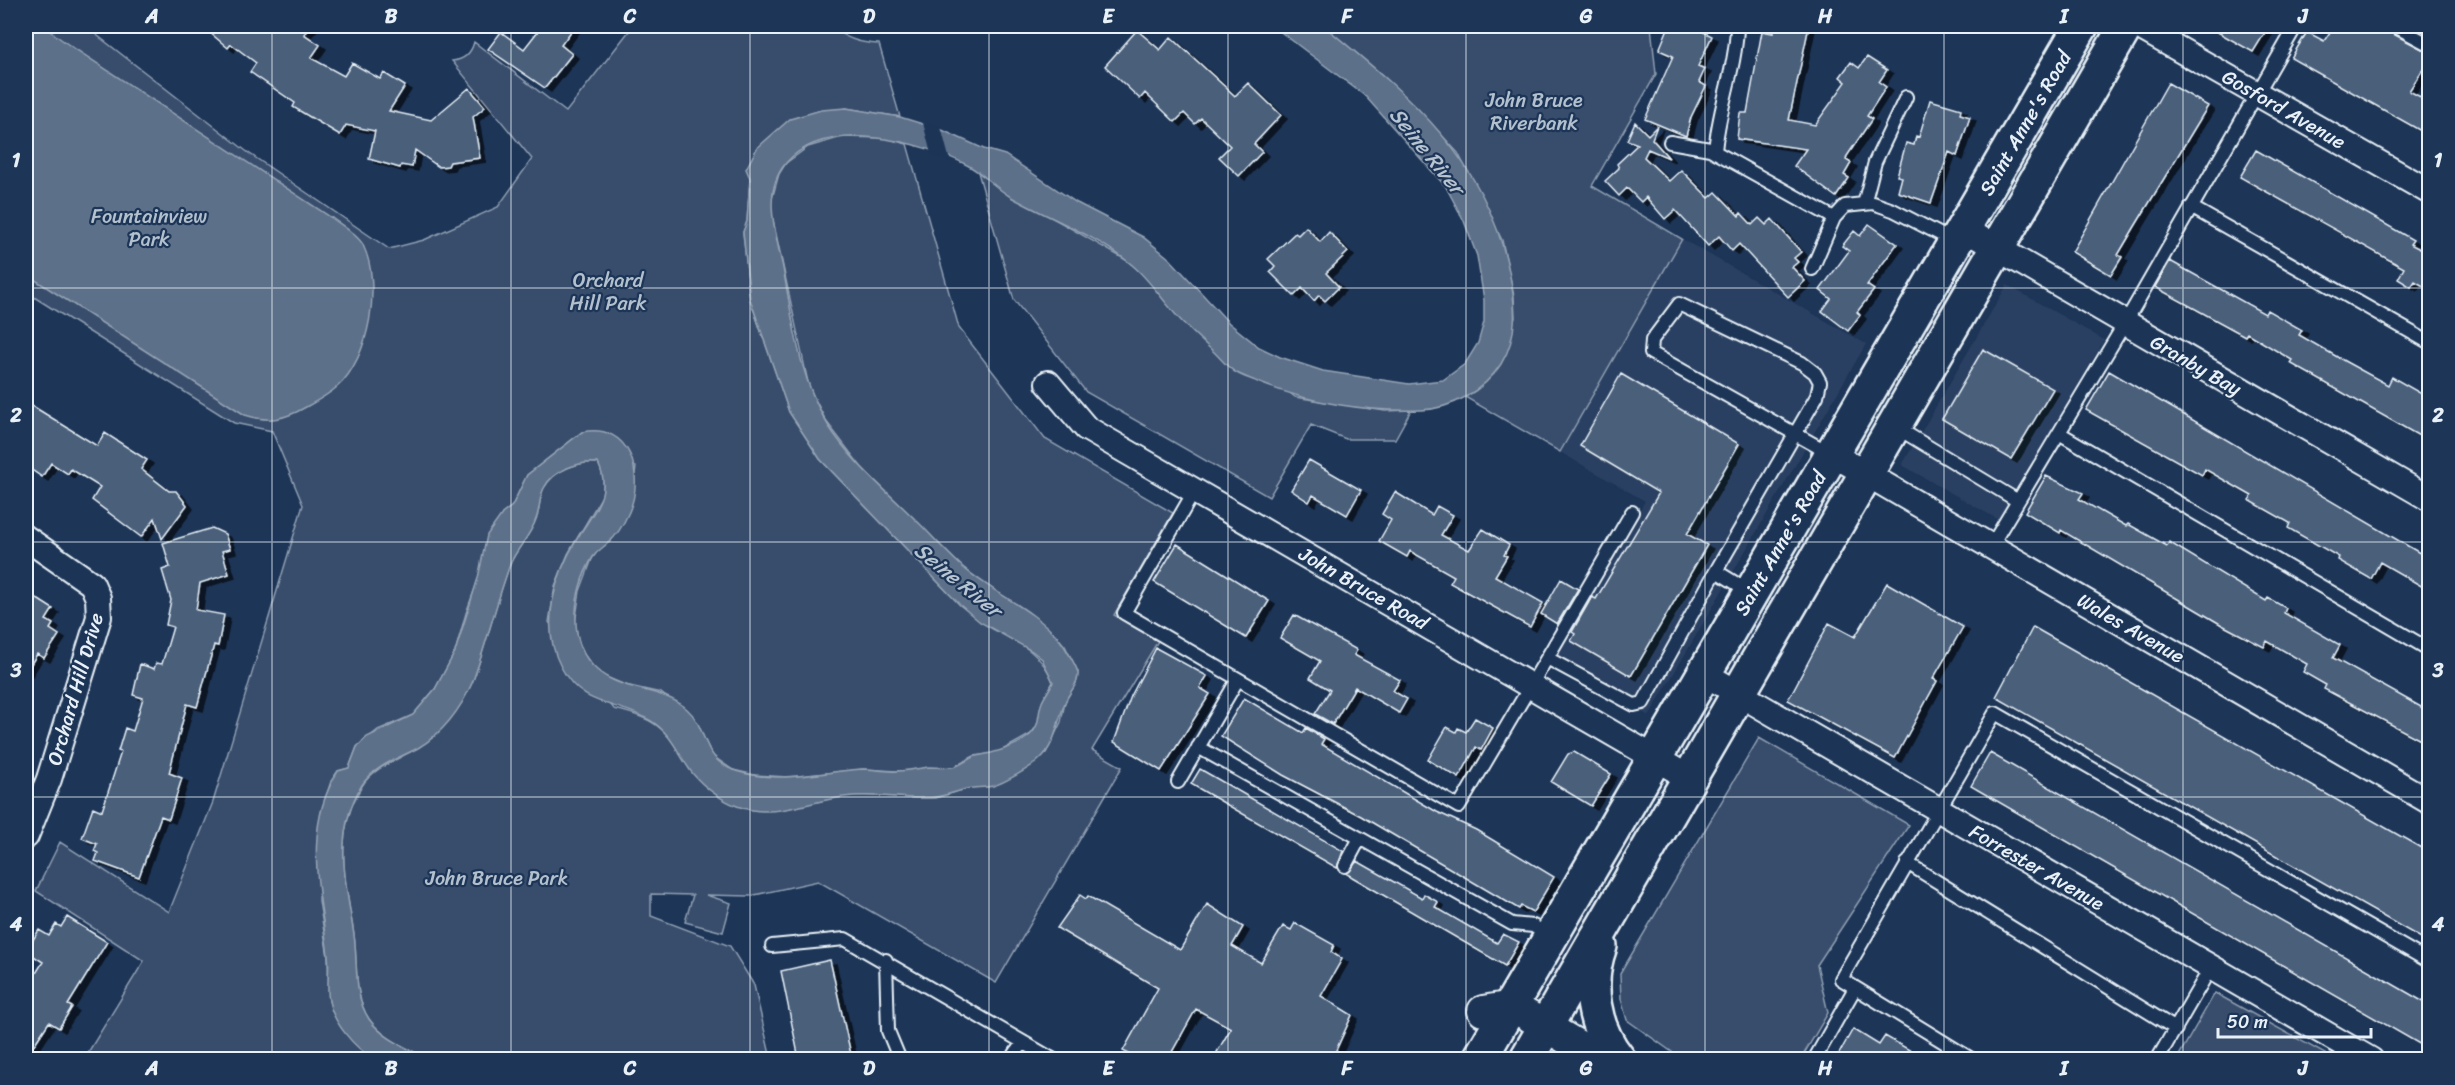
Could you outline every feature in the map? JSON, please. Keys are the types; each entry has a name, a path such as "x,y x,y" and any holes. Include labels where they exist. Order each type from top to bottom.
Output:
{"main road":[{"name":"Saint Anne's Road","path":"1479,1059 1507,1015 2081,26"},
{"name":"Saint Anne's Road","path":"1543,1048 1588,948 1610,918 2126,26"},
{"path":"1960,236 1993,256"},
{"path":"1610,918 1596,957 1592,990 1601,1031 1619,1059"}],"street":[{"name":"Gosford Avenue","path":"2138,26 2430,192"},
{"name":"Granby Bay","path":"1993,256 2125,323 2430,499"},
{"name":"John Bruce Road","path":"1048,383 1086,428 1691,778"},
{"name":"Wales Avenue","path":"1832,454 2430,802"},
{"name":"Orchard Hill Drive","path":"26,538 92,584 98,598 99,617 49,779 26,836"},
{"name":"Forrester Avenue","path":"1703,674 2371,1059"},
{"path":"1507,1015 1543,1048 1602,1059"}],"lane":[{"path":"1715,152 1719,117 1728,89 1737,26"},
{"path":"1991,546 2125,323 2296,26"},
{"path":"2395,26 2430,45"},
{"path":"1864,204 1875,162 1906,97"},
{"path":"1670,142 1715,152 1834,218"},
{"path":"1812,269 1834,218 1845,206 1873,203 1960,236"},
{"path":"2191,207 2430,343"},
{"path":"1547,658 1634,705 1642,703 1794,432 1817,396 1820,382 1815,373 1802,363 1679,304 1652,340 1651,353 1794,432 1832,454"},
{"path":"1894,426 2019,501"},
{"path":"2059,433 2430,650"},
{"path":"1195,490 1124,613 1459,807 1632,512"},
{"path":"1716,571 1751,592"},
{"path":"1178,782 1238,679"},
{"path":"1973,1059 1841,979 1995,713 2430,962"},
{"path":"1198,747 1512,924 1533,926 1552,937"},
{"path":"1344,866 1360,838"},
{"path":"1907,863 2175,1029"},
{"path":"772,946 845,939 886,960 1054,1059"},
{"path":"886,960 888,1031 900,1059"},
{"path":"2157,1059 2211,967"},
{"path":"1814,1059 1856,988"},
{"path":"1011,1059 1023,1041"}],"shaded area":[{"path":"1682,239 1866,344 1649,716 1552,661 1645,501 1560,452"},
{"path":"2007,285 2104,340 1999,520 1902,465"}],"green space":[{"name":"Orchard Hill Park","path":"26,26 85,26 250,154 389,249 424,240 498,207 532,159 452,61 466,56 474,42 566,112 633,26 831,26 853,40 879,44 900,117 846,108 750,178 747,222 743,232 750,299 789,412 820,459 960,605 1014,639 1038,658 1047,669 1053,682 1042,703 1038,724 1031,734 997,753 974,756 952,768 897,771 864,769 788,777 755,775 733,770 713,756 705,744 697,722 661,693 625,685 604,676 594,668 580,649 575,624 580,591 592,559 599,549 611,541 629,511 636,467 582,432 527,475 512,506 502,514 466,613 455,652 435,689 413,715 378,730 357,747 349,768 338,771 331,781 321,813 319,901 328,957 329,1001 365,1052 375,1059 84,1059 144,961 36,891 60,842 169,912 213,802 303,505 272,431 234,423 26,292"},
{"name":"John Bruce Riverbank","path":"1324,26 1651,26 1656,74 1592,186 1682,239 1560,452 1465,397 1494,374 1515,318 1514,296 1502,240 1458,153 1416,107"},
{"name":"John Bruce Park","path":"842,137 885,138 907,144 959,328 1045,439 1173,513 1114,615 1158,641 1092,750 1122,767 996,983 818,881 750,896 706,895 731,903 723,932 685,922 693,895 651,894 651,916 730,946 754,985 771,1059 428,1059 381,1032 369,1019 360,1000 354,935 345,878 344,841 347,822 353,804 367,779 380,768 425,742 441,728 462,701 472,683 511,562 534,525 544,488 554,476 567,468 598,463 602,475 602,496 568,554 555,586 549,622 614,709 642,717 661,729 675,745 690,770 818,800 852,795 935,798 969,788 991,786 1002,782 1046,753 1061,722 1065,702 1077,681 1078,672 1065,646 1055,634 962,567 862,468 826,421 809,387 770,206 779,174 786,163 808,147"},
{"path":"978,172 1011,197 1032,206 1126,260 1295,397 1385,411 1411,410 1395,439 1346,439 1311,425 1269,497 1086,392 1014,300"},
{"path":"1759,738 1909,825 1817,965 1828,1013 1801,1059 1682,1059 1627,1020 1621,999 1620,974"},
{"path":"2215,993 2334,1059 2177,1059"}],"water":[{"name":"Fountainview Park","path":"26,26 43,26 332,218 361,241 369,261 372,280 370,320 358,358 337,387 284,417 262,419 245,415 26,274"},
{"name":"Seine River","path":"1273,26 1324,26 1386,78 1414,105 1440,132 1463,162 1482,195 1498,231 1513,295 1514,319 1511,342 1494,374 1466,397 1444,406 1421,410 1360,408 1319,401 1279,390 1229,368 1195,335 1131,264 1103,244 1011,197 967,165 925,148 874,138 849,137 825,141 803,149 786,163 778,174 772,200 772,214 798,349 810,388 828,425 872,478 963,568 1049,628 1063,645 1078,676 1067,698 1050,745 1036,762 1004,782 936,797 854,796 764,811 750,810 725,800 693,774 670,739 659,727 638,714 602,702 580,691 561,667 554,651 551,634 553,600 563,567 578,537 595,511 603,484 598,463 567,468 554,476 542,492 534,525 511,562 472,683 462,702 435,736 418,748 387,763 367,778 353,803 344,840 344,859 360,1000 369,1019 381,1032 428,1059 391,1061 378,1059 359,1048 340,1026 331,1009 328,995 328,961 316,861 320,815 327,793 338,771 349,768 357,747 367,737 413,715 435,689 455,652 478,578 487,535 502,514 512,506 527,475 582,432 599,431 612,435 623,443 630,454 635,482 634,498 625,520 615,536 593,557 586,570 577,600 576,616 580,646 587,659 607,677 618,683 666,696 687,709 694,716 710,751 724,766 751,775 767,777 862,769 906,771 929,767 952,767 973,757 1011,747 1024,740 1036,727 1040,706 1053,682 1042,659 980,622 960,605 820,459 789,412 750,299 743,232 747,221 750,178 746,169 757,148 790,119 821,110 846,108 900,117 942,130 984,149 1005,155 1077,203 1143,237 1170,259 1229,323 1259,347 1280,357 1323,371 1409,384 1443,380 1465,364 1478,343 1484,322 1484,300 1477,256 1464,221 1446,187 1365,96"}],"pier":[{"path":"923,123 941,127 950,161 931,154"}],"building":[{"path":"202,26 311,26 304,34 320,45 311,58 344,76 352,63 380,79 384,73 405,86 389,111 431,120 469,88 485,107 473,117 480,158 450,162 448,166 439,167 415,150 412,167 401,165 400,168 369,159 375,131 346,125 340,135 293,107 295,103 250,72 256,63 231,44 228,48"},
{"path":"542,26 575,26 561,45 572,54 545,88 488,49 501,32 524,49"},
{"path":"1669,26 1691,26 1712,36 1698,66 1705,69 1699,82 1706,86 1691,117 1686,136 1645,119 1673,56 1659,50"},
{"path":"1774,26 1809,26 1789,120 1815,125 1846,82 1840,77 1851,62 1859,68 1867,57 1887,70 1879,82 1886,87 1867,116 1872,119 1847,156 1846,160 1851,163 1844,175 1849,178 1836,197 1794,166 1806,149 1737,139 1740,113 1747,113 1762,31 1773,33"},
{"path":"2207,26 2269,26 2253,52"},
{"path":"2334,26 2387,26 2391,33 2430,53 2430,58 2409,91 2430,102 2430,136 2291,58 2307,32 2324,41"},
{"path":"1137,30 1160,50 1171,37 1235,96 1248,83 1281,115 1254,144 1262,152 1239,176 1219,157 1230,146 1201,118 1195,124 1184,113 1175,122 1145,93 1140,99 1105,66"},
{"path":"2168,83 2208,106 2118,255 2122,257 2111,275 2072,252"},
{"path":"1930,100 1961,109 1960,114 1970,117 1957,156 1949,152 1931,203 1898,192 1902,177 1897,176 1906,143 1914,145 1916,136 1919,137"},
{"path":"1635,122 1648,135 1657,126 1652,139 1669,158 1648,149 1644,157 1669,181 1681,170 1709,198 1716,192 1739,216 1741,213 1752,225 1759,218 1766,225 1772,219 1801,252 1794,258 1798,262 1792,267 1805,281 1788,297 1739,244 1732,251 1719,236 1708,246 1675,210 1665,219 1646,197 1641,202 1627,188 1619,196 1605,181 1619,168 1617,164 1638,144 1627,140"},
{"path":"2256,150 2413,240 2410,244 2430,254 2430,290 2415,281 2411,287 2398,279 2404,268 2240,177"},
{"path":"1869,224 1897,244 1867,285 1874,290 1857,312 1860,315 1848,331 1822,311 1831,299 1820,290 1849,251 1842,246 1854,231 1860,236"},
{"path":"1306,227 1320,242 1329,232 1348,252 1326,273 1339,287 1325,301 1319,295 1314,301 1302,288 1294,296 1270,272 1275,266 1268,259 1295,233 1298,235"},
{"path":"2170,261 2265,314 2267,310 2302,330 2299,335 2388,385 2392,377 2427,397 2423,405 2430,409 2430,442 2290,363 2292,360 2247,333 2245,336 2155,287"},
{"path":"1983,349 2053,389 2011,459 1942,419"},
{"path":"2109,371 2430,559 2430,591 2380,562 2371,579 2338,560 2339,557 2288,528 2290,523 2249,500 2252,496 2205,469 2202,475 2086,410"},
{"path":"1621,374 1739,444 1687,534 1707,545 1631,676 1571,641 1575,634 1572,632 1592,597 1596,599 1659,493 1580,446"},
{"path":"26,402 97,446 105,433 147,460 141,469 169,491 176,491 187,505 162,539 155,518 141,537 92,500 100,487 71,469 68,474 51,463 42,477 26,466"},
{"path":"1309,460 1361,490 1347,515 1313,495 1309,502 1291,490"},
{"path":"2046,476 2083,493 2079,499 2126,526 2128,524 2167,546 2169,542 2266,601 2268,598 2286,608 2284,613 2340,645 2333,658 2430,712 2430,745 2324,689 2326,685 2303,672 2307,664 2267,641 2264,647 2222,625 2061,530 2060,533 2025,512"},
{"path":"1395,492 1432,515 1437,506 1453,515 1441,535 1469,550 1483,529 1509,545 1504,555 1507,556 1495,576 1543,603 1530,627 1450,583 1454,576 1410,551 1407,557 1379,541 1391,520 1382,514"},
{"path":"212,528 225,534 230,549 222,551 229,574 200,583 196,610 224,615 218,646 214,645 197,707 187,704 169,773 182,778 169,819 161,816 139,877 95,861 98,853 94,851 97,844 82,838 93,807 102,811 121,752 118,751 125,728 133,731 143,698 133,695 140,664 154,669 156,663 162,664 173,627 166,625 171,600 162,570 170,567 163,543"},
{"path":"1177,544 1269,601 1246,638 1154,582"},
{"path":"1561,579 1578,589 1557,624 1541,614"},
{"path":"1887,583 1963,627 1933,679 1937,681 1895,758 1788,700 1829,623 1855,637"},
{"path":"31,595 53,609 46,620 53,624 50,629 59,635 44,658 37,654 26,672 26,604"},
{"path":"1294,615 1357,650 1354,655 1400,680 1393,691 1407,699 1399,713 1355,687 1333,724 1315,714 1330,690 1310,678 1320,661 1280,638"},
{"path":"2033,627 2430,853 2430,943 1996,697"},
{"path":"1156,648 1207,676 1200,688 1210,694 1161,771 1114,742 1131,696"},
{"path":"1244,698 1303,733 1306,728 1324,739 1321,744 1437,812 1476,830 1554,877 1533,912 1521,906 1519,909 1361,816 1283,775 1221,736"},
{"path":"1475,718 1493,728 1481,750 1476,747 1459,778 1428,760 1447,727 1456,732 1458,728 1466,732"},
{"path":"1574,752 1611,774 1591,806 1551,782 1568,754"},
{"path":"1990,753 2422,1001 2430,1007 2430,1050 1971,786"},
{"path":"1200,769 1343,851 1337,868 1191,784"},
{"path":"1357,861 1422,898 1424,894 1438,902 1435,907 1497,943 1503,934 1519,942 1505,966 1347,874"},
{"path":"1080,895 1086,899 1088,896 1180,950 1207,904 1243,927 1232,946 1261,963 1283,926 1291,930 1295,923 1334,945 1331,952 1342,959 1321,996 1352,1015 1332,1059 1213,1059 1231,1028 1196,1009 1168,1059 1139,1059 1123,1051 1158,988 1057,928"},
{"path":"67,917 107,942 68,1005 72,1007 59,1028 49,1022 26,1057 26,989 43,962 26,951 39,930 49,936 56,924 61,927"},
{"path":"830,960 852,1059 799,1059 781,971"},
{"path":"1853,1029 1879,1045 1885,1036 1925,1059 1836,1059"}]}
